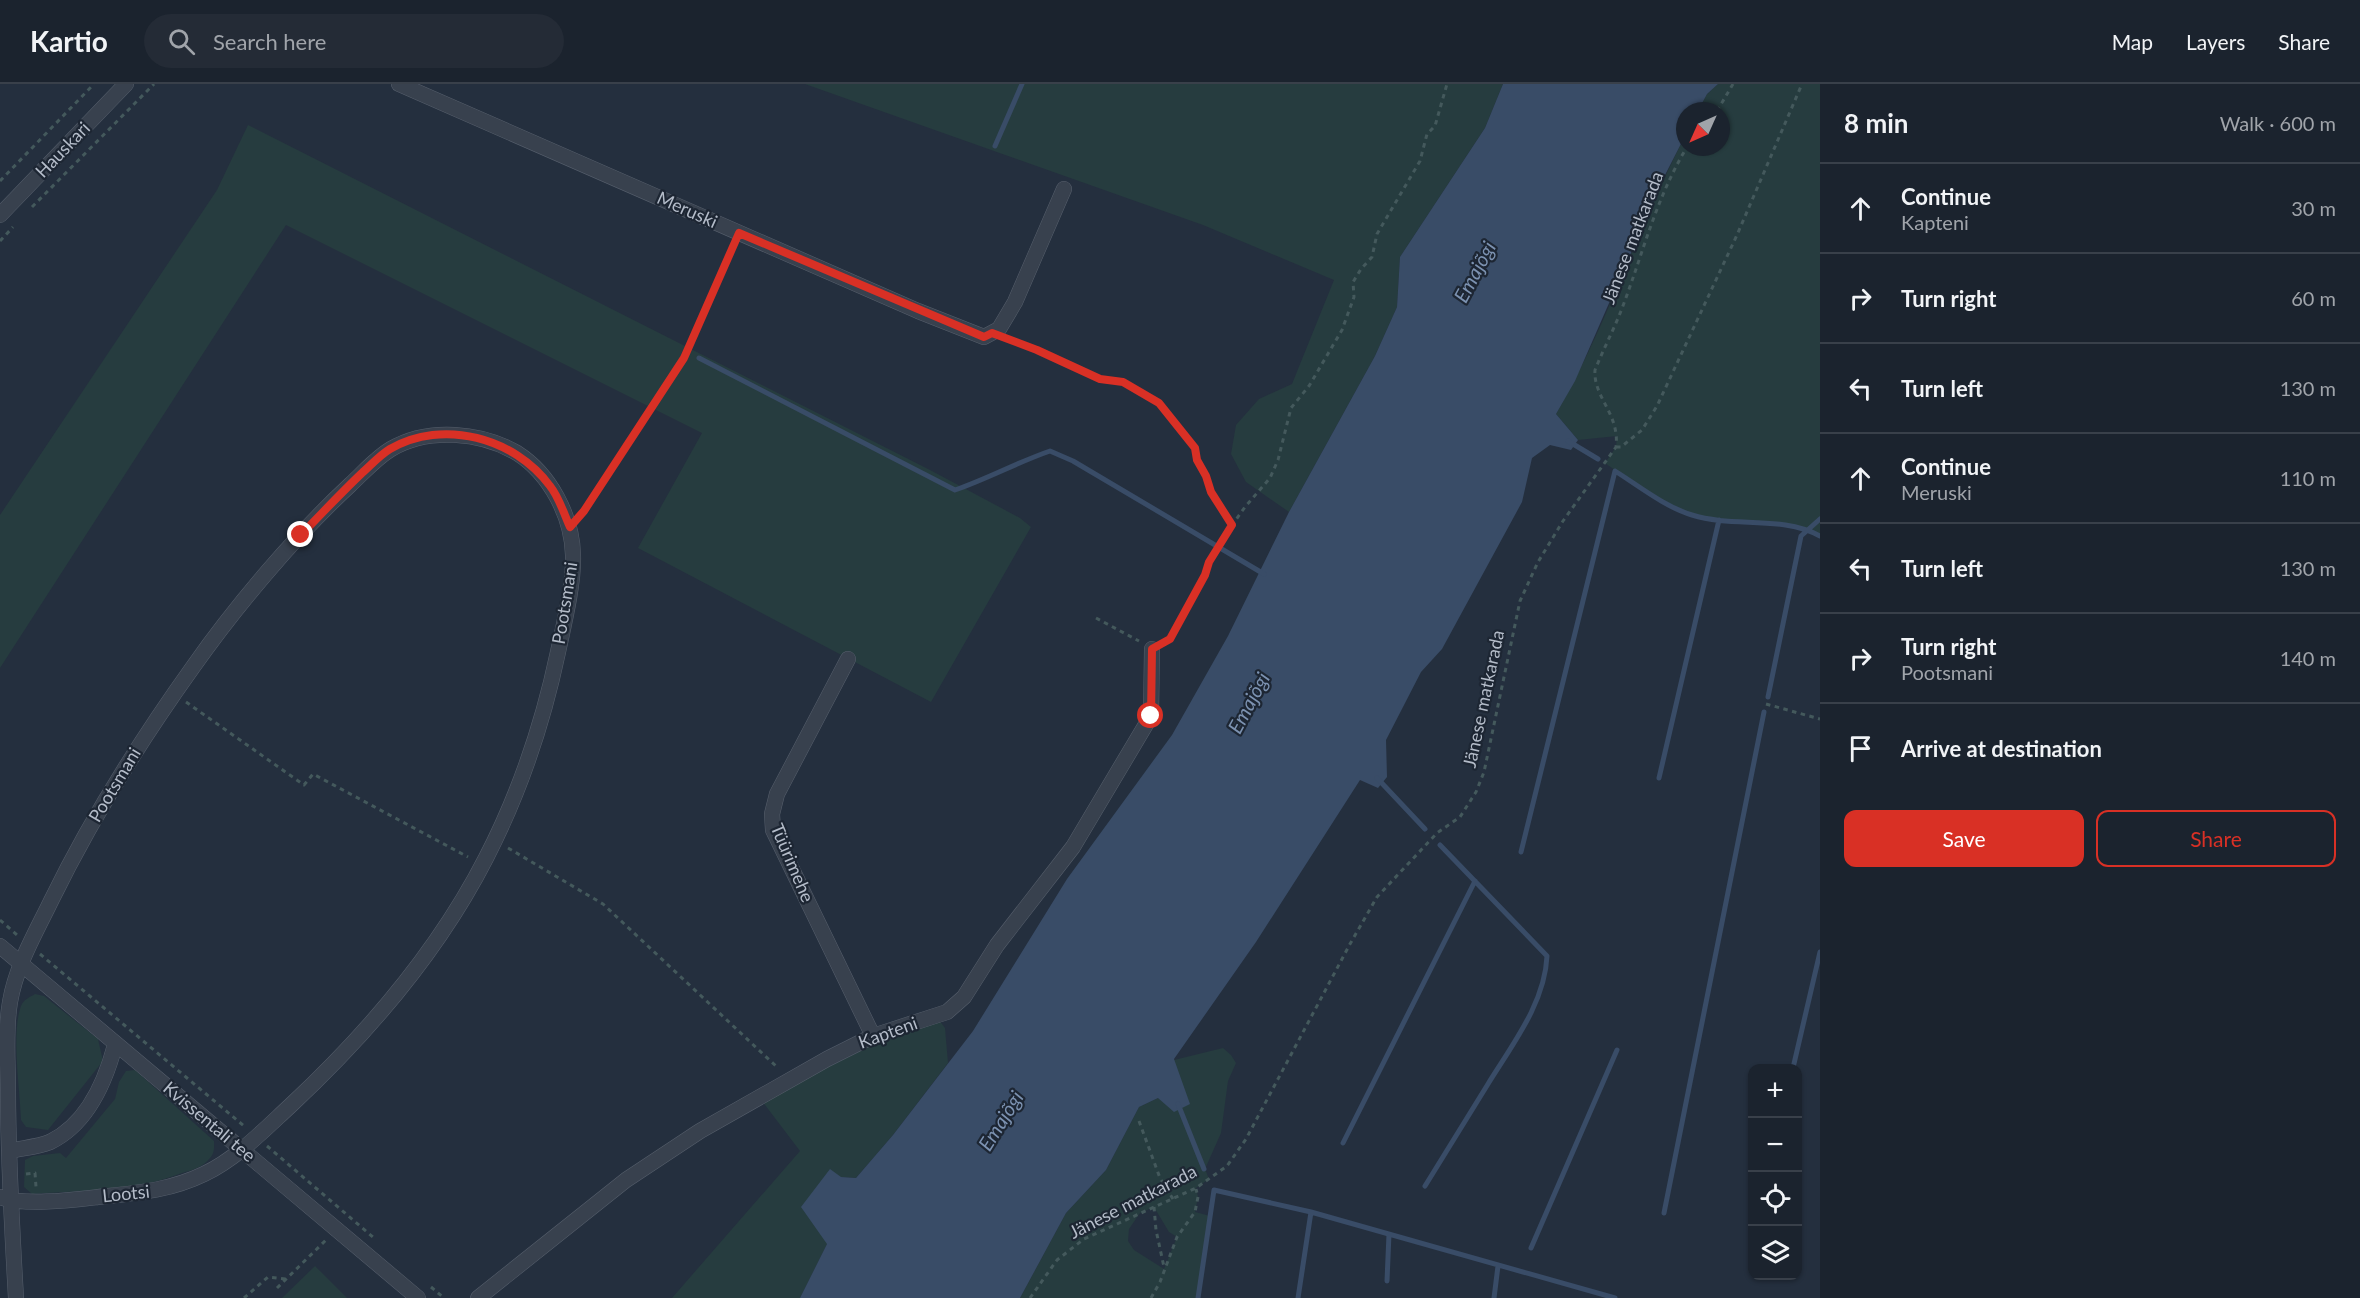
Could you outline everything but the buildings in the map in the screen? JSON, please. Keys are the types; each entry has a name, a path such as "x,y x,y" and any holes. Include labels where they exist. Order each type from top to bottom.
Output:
{"street":[{"name":"Hauskari","path":"0,215 126,84"},
{"name":"Meruski","path":"399,84 984,337 992,333"},
{"path":"992,333 999,329 1015,302 1064,189"},
{"name":"Pootsmani","path":"16,1298 5,1199 9,1150 7,1024 11,996 21,963 73,856 131,758 195,664 254,590 337,496 389,449 429,436 469,435 515,452 529,462 551,487 570,527 574,559 547,702 519,784 495,840 455,912 370,1026 314,1084 241,1149"},
{"name":"Kapteni","path":"478,1298 626,1179 700,1131 873,1036 947,1012 964,997 997,945 1073,847 1151,716 1152,649"},
{"name":"Tüürimehe","path":"849,660 777,794 771,814 773,830 873,1036"},
{"name":"Kvissentali tee","path":"0,946 418,1298"},
{"path":"9,1150 48,1143 68,1131 90,1106 101,1087 108,1072 115,1045"},
{"name":"Lootsi","path":"5,1199 74,1200 167,1189 209,1172 241,1149"}],"path":[{"path":"0,181 94,84"},
{"path":"25,214 154,84"},
{"path":"1096,618 1152,649 1170,639 1205,575 1213,554 1232,525 1270,478 1278,460 1291,408 1309,386 1342,330 1354,297 1353,282 1361,268 1372,257 1377,234 1420,161 1427,134 1435,126 1447,84"},
{"path":"1722,102 1733,84"},
{"path":"1616,447 1621,447 1642,430 1657,406 1737,234 1802,84"},
{"name":"Jänese matkarada","path":"1030,1298 1057,1260 1084,1239 1196,1188 1227,1166 1246,1139 1377,897 1437,833 1460,817 1476,792 1484,772 1520,601 1538,562 1563,521 1616,447 1617,436 1614,421 1594,379 1594,370 1621,311 1653,215 1669,177 1682,156"},
{"path":"0,241 17,222"},
{"path":"570,527 584,511 684,358 739,233"},
{"path":"992,333 1037,350 1100,379 1123,382 1159,403 1195,448 1197,460 1206,476 1211,492 1232,525"},
{"path":"175,694 304,786 313,774 483,865"},
{"path":"1766,704 1820,718"},
{"path":"495,840 603,904 790,1080"},
{"path":"0,920 381,1244"},
{"path":"1139,1121 1160,1178 1173,1199"},
{"path":"1151,1298 1160,1282 1177,1237 1195,1212 1198,1197 1196,1188"},
{"path":"1154,1207 1164,1269"},
{"path":"277,1288 336,1229"},
{"path":"244,1298 268,1277 286,1279"},
{"path":"426,1283 444,1298"}],"green space":[{"path":"805,84 1503,84 1485,128 1400,257 1397,307 1375,356 1289,512 1246,482 1231,454 1236,425 1259,399 1292,384 1334,280 1203,225"},
{"path":"1718,84 1820,84 1820,536 1790,526 1708,519 1672,506 1605,463 1616,447 1617,436 1578,440 1556,414 1591,346 1676,154 1676,156 1730,156 1730,102 1703,102 1707,94"},
{"path":"248,125 930,470 1020,518 1031,527 931,702 638,548 702,433 286,225 0,668 0,515 217,190"},
{"path":"35,994 44,996 98,1039 103,1061 48,1130 26,1127 21,1120 16,1046 18,1017 22,1004"},
{"path":"939,1020 945,1028 948,1063 893,1135 856,1178 841,1177 827,1244 800,1298 672,1298 800,1151 762,1101 874,1043"},
{"path":"1223,1048 1236,1063 1228,1081 1221,1133 1205,1169 1209,1179 1196,1188 1198,1197 1195,1212 1210,1216 1198,1298 1020,1298 1066,1213 1106,1170 1139,1107 1158,1098 1174,1060","holes":["1154,1207 1169,1232 1177,1237 1164,1269 1134,1250 1128,1241 1129,1229 1140,1213"]},
{"path":"135,1070 214,1141 212,1156 194,1169 164,1179 127,1187 32,1194 24,1187 25,1160 33,1156 60,1153 66,1158 115,1099 119,1082 126,1071"},
{"path":"315,1266 347,1298 282,1298"}],"water":[{"name":"Emajõgi","path":"1503,84 1718,84 1707,94 1703,102 1676,102 1676,154 1575,381 1556,414 1578,440 1571,450 1550,445 1532,458 1522,502 1442,649 1421,672 1386,740 1387,777 1378,788 1360,780 1256,942 1174,1059 1190,1104 1174,1112 1158,1098 1139,1107 1106,1170 1066,1213 1020,1298 800,1298 827,1244 801,1207 830,1169 841,1177 856,1178 893,1135 973,1031 1067,879 1172,735 1228,636 1289,512 1375,356 1397,307 1400,257 1485,128"}],"waterway":[{"path":"995,146 1022,84"},
{"path":"699,358 955,490 1050,451 1073,461 1264,574"},
{"path":"1568,441 1598,459"},
{"path":"1521,852 1615,471 1662,502 1692,515 1724,521 1790,526 1820,536"},
{"path":"1768,697 1801,536 1820,519"},
{"path":"1659,778 1719,520"},
{"path":"1664,1213 1764,712"},
{"path":"1377,778 1425,829"},
{"path":"1425,1186 1526,1023 1540,990 1547,956 1440,845"},
{"path":"1343,1143 1475,881"},
{"path":"1794,1064 1820,952"},
{"path":"1531,1248 1617,1050"},
{"path":"1178,1104 1204,1169"},
{"path":"1198,1298 1214,1190 1311,1212 1615,1298"},
{"path":"1298,1298 1311,1212"},
{"path":"1387,1281 1389,1234"},
{"path":"1494,1298 1498,1266"}],"route":[{"path":"301,535 337,496 389,449 429,436 469,435 515,452 529,462 551,487 570,527 584,511 684,358 739,233 918,311 984,337 992,333 1037,350 1100,379 1123,382 1159,403 1195,448 1197,460 1206,476 1211,492 1232,525 1217,546 1205,575 1170,639 1152,649 1151,716"}]}
